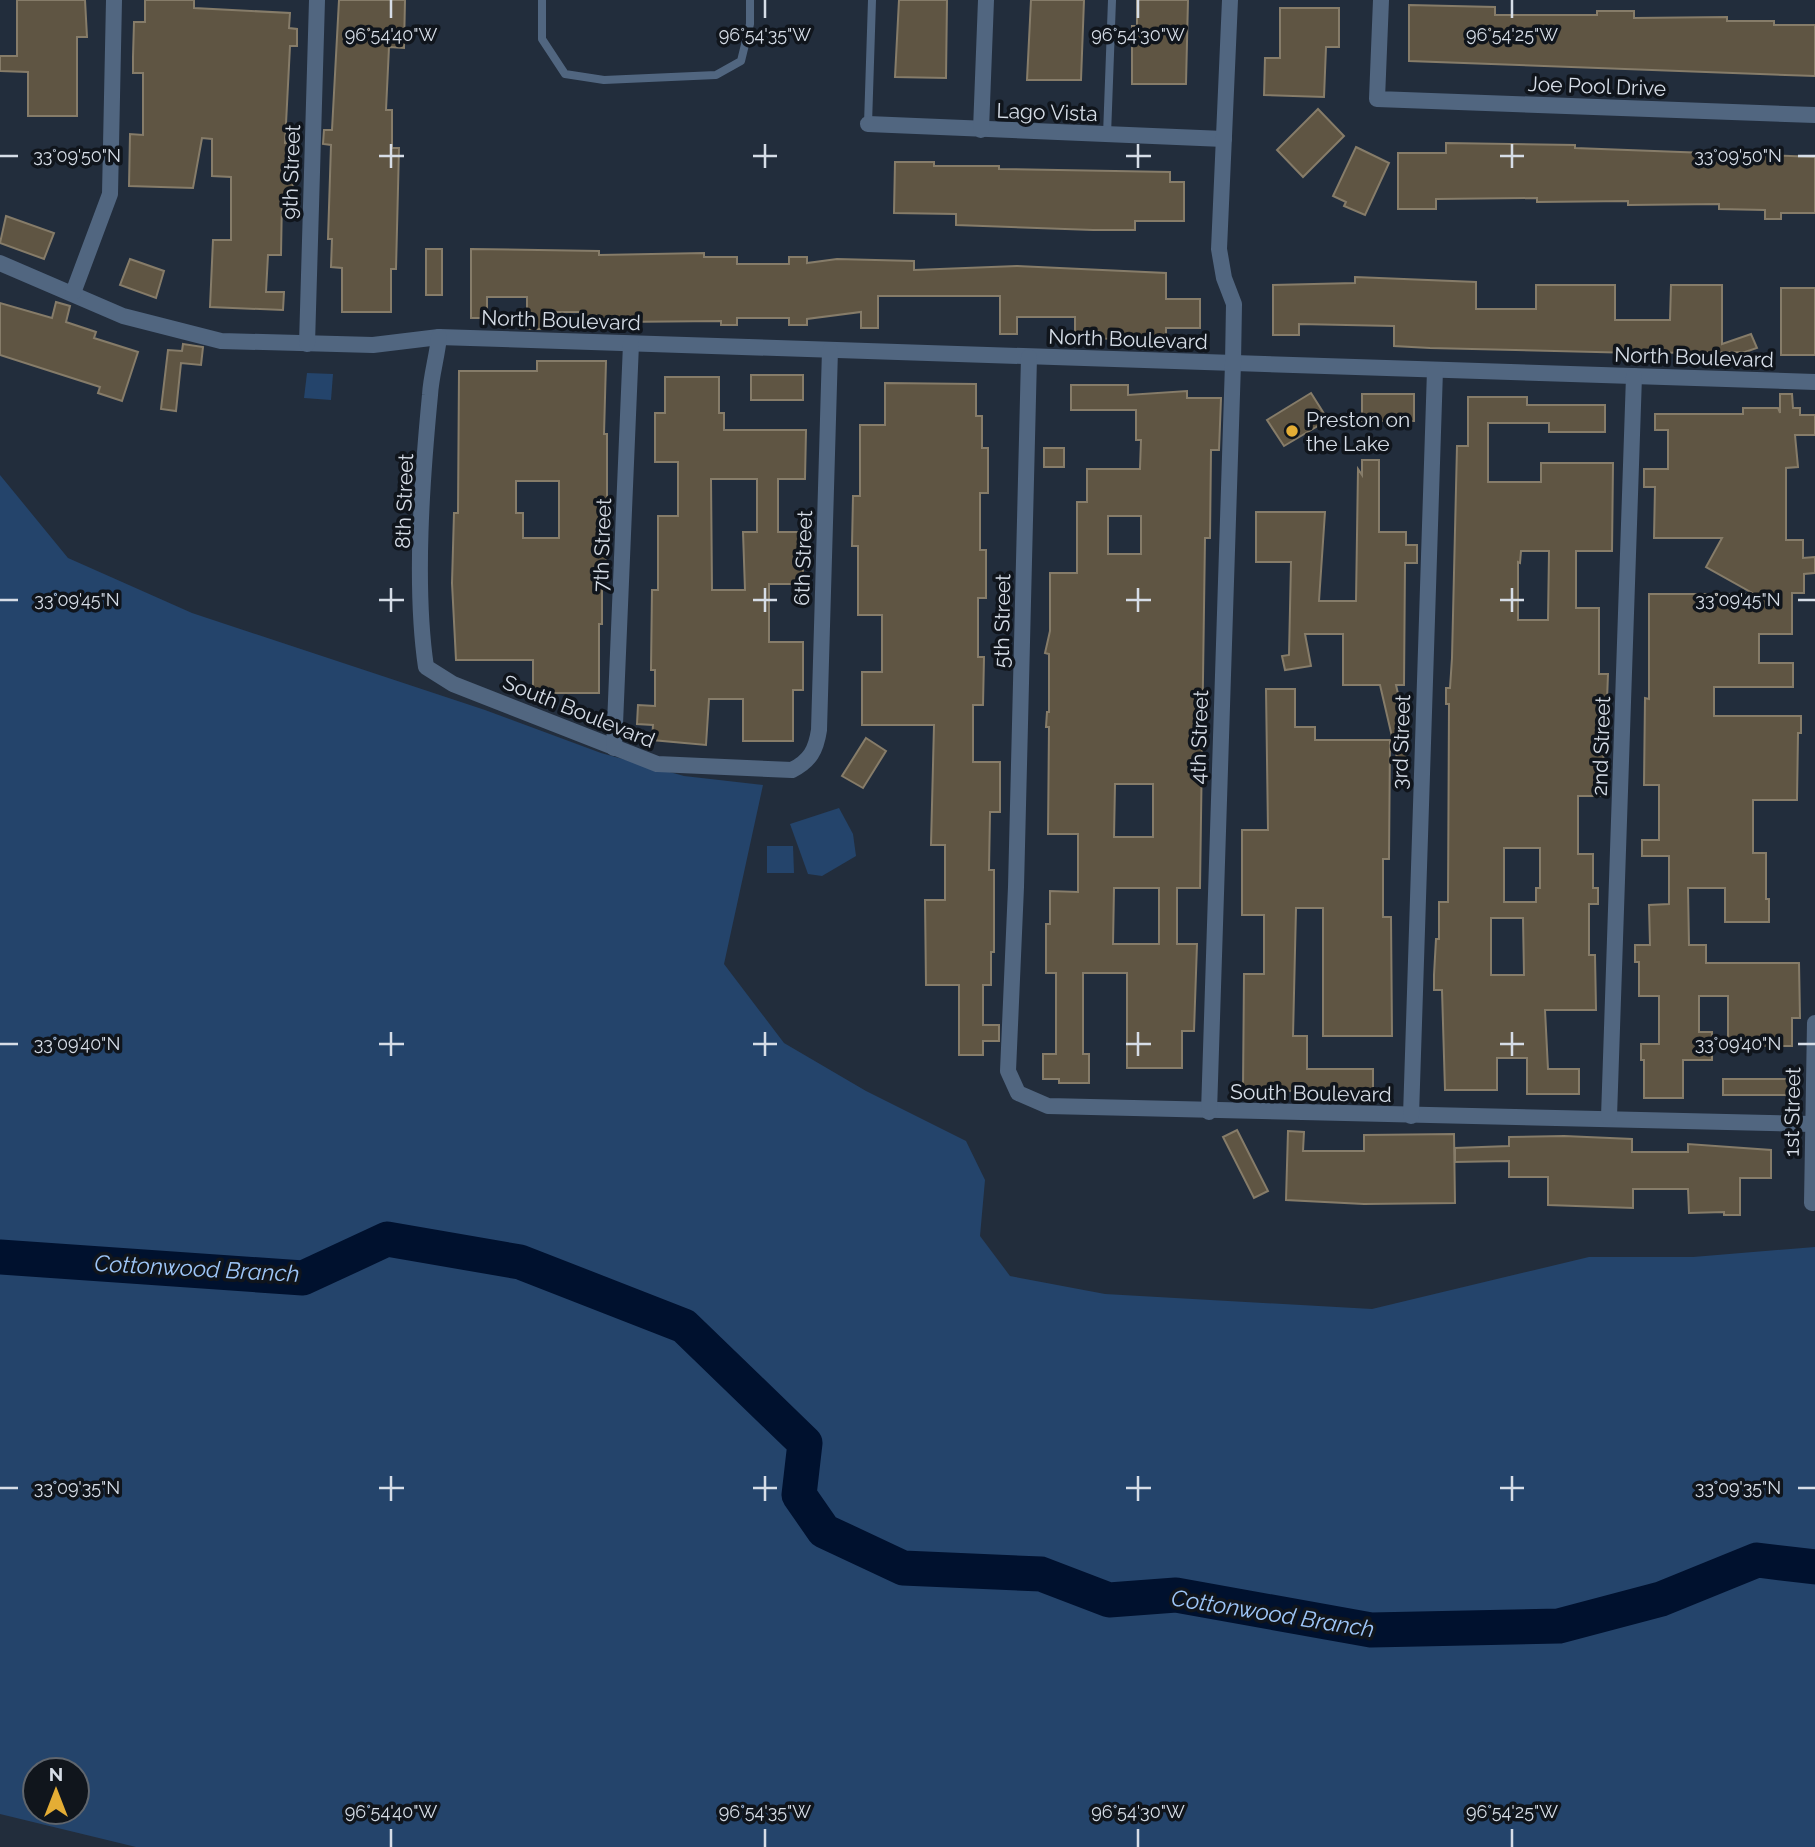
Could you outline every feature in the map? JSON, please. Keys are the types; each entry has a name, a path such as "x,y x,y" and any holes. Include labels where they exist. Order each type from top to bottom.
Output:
{"street":[{"path":"73,293 110,194 114,0"},
{"name":"9th Street","path":"307,344 317,0"},
{"path":"981,130 986,0"},
{"name":"4th Street","path":"1209,1112 1233,363 1234,304 1224,278 1219,249 1230,0"},
{"name":"Joe Pool Drive","path":"1381,0 1377,99 1815,115"},
{"name":"Lago Vista","path":"869,124 1224,139"},
{"name":"North Boulevard","path":"0,262 123,316 220,341 373,345 439,337 1815,382"},
{"name":"8th Street","path":"426,667 421,630 424,515 429,396 439,337"},
{"name":"7th Street","path":"614,748 631,344"},
{"name":"6th Street","path":"806,763 816,748 819,730 830,350"},
{"name":"5th Street","path":"1016,887 1029,357"},
{"name":"3rd Street","path":"1411,1116 1435,370"},
{"name":"2nd Street","path":"1609,1117 1634,376"},
{"name":"South Boulevard","path":"426,667 453,684 657,764 792,770 806,763"},
{"name":"South Boulevard","path":"1016,887 1008,1071 1018,1093 1048,1106 1209,1112 1609,1117 1813,1124"},
{"name":"1st Street","path":"1812,1203 1815,1023"}],"lane":[{"path":"542,0 542,39 565,74 604,80 716,75 741,61 750,24 750,0"},
{"path":"869,124 872,0"},
{"path":"1107,135 1112,0"}],"shaded area":[{"path":"307,373 333,374 331,400 304,398"},
{"path":"0,475 68,558 192,613 485,710 601,753 684,776 763,785 724,964 784,1043 866,1091 966,1141 985,1180 980,1236 1010,1276 1105,1294 1372,1309 1589,1257 1693,1257 1815,1247 1815,1847 136,1847 49,1826 91,1826 91,1756 21,1756 21,1819 0,1814"},
{"path":"839,808 853,834 856,856 822,876 808,874 790,824"},
{"path":"767,846 793,846 794,873 767,873"}],"building":[{"path":"17,0 85,0 87,37 77,37 77,116 28,116 28,72 0,71 0,56 17,56"},
{"path":"145,0 194,0 194,8 290,13 289,28 297,29 297,46 290,46 285,143 295,143 292,197 282,197 281,255 268,255 266,292 284,292 283,310 210,307 213,240 231,240 231,177 212,176 212,139 202,138 193,188 129,186 130,134 143,135 143,73 133,73 133,57 134,22 145,22"},
{"path":"339,0 405,0 404,48 389,47 386,110 392,110 392,148 399,148 396,269 391,269 391,312 342,312 342,268 331,267 332,239 328,239 331,145 323,144 324,130 332,130"},
{"path":"899,0 947,0 946,78 895,77"},
{"path":"1031,0 1084,0 1081,80 1027,80"},
{"path":"1137,0 1188,0 1186,84 1132,84 1132,26 1137,26"},
{"path":"1409,5 1495,7 1495,15 1597,15 1597,11 1634,11 1634,18 1727,17 1727,21 1774,21 1774,25 1815,25 1815,76 1409,61"},
{"path":"1280,8 1339,8 1339,47 1326,47 1324,97 1264,95 1265,58 1280,58"},
{"path":"1318,109 1344,136 1303,177 1277,150"},
{"path":"1446,143 1575,145 1575,148 1815,157 1815,213 1781,213 1781,219 1765,219 1765,210 1719,209 1719,204 1537,202 1537,198 1436,199 1436,209 1398,209 1398,153 1446,153"},
{"path":"1356,147 1389,163 1365,215 1344,206 1346,202 1333,196"},
{"path":"895,162 934,162 934,166 999,166 999,169 1170,172 1170,182 1184,182 1184,221 1135,221 1135,230 1093,230 956,225 956,214 894,213"},
{"path":"6,216 54,233 44,259 0,243"},
{"path":"426,249 442,249 442,295 426,295"},
{"path":"471,249 599,251 599,255 704,253 704,257 737,257 737,264 789,264 789,257 807,257 807,263 837,259 914,261 914,270 1017,266 1166,273 1166,299 1200,299 1200,328 1166,328 1166,340 1075,338 1075,317 1017,317 1017,334 1000,334 1000,296 878,296 878,328 861,328 861,312 807,319 807,325 789,325 789,318 737,318 737,325 721,325 721,321 616,322 616,318 580,318 580,312 545,312 545,329 527,329 527,297 487,297 487,318 471,318"},
{"path":"130,259 164,271 156,298 120,285"},
{"path":"1355,277 1476,282 1476,309 1536,309 1536,285 1615,285 1615,320 1670,320 1671,285 1722,285 1722,344 1751,334 1757,348 1745,352 1637,353 1394,346 1394,326 1299,324 1299,335 1273,335 1273,285 1355,283"},
{"path":"1781,288 1815,288 1815,355 1781,355"},
{"path":"56,302 70,306 66,322 96,332 94,338 138,352 122,401 98,393 100,387 0,355 0,303 52,318"},
{"path":"183,344 203,347 201,365 181,363 176,411 161,409 168,350 182,351"},
{"path":"537,361 606,361 604,434 607,434 607,551 602,584 602,624 599,624 599,693 533,693 533,660 456,660 452,583 454,513 458,513 459,371 537,371","holes":["516,481 559,481 559,538 523,538 523,513 516,513"]},
{"path":"751,375 803,375 803,400 751,400"},
{"path":"665,377 719,377 719,413 724,413 724,430 806,430 805,479 778,479 778,532 803,532 803,584 769,584 769,642 803,642 803,690 793,690 793,741 743,741 743,699 709,699 706,745 652,740 653,725 637,724 638,705 655,706 655,670 651,670 652,590 658,590 658,516 678,516 678,462 655,462 655,413 665,413","holes":["711,479 757,479 757,532 743,532 745,590 712,590"]},
{"path":"885,383 976,384 976,416 982,416 982,448 988,448 988,493 980,493 980,550 986,550 986,598 978,598 978,657 984,657 983,705 973,705 973,762 1000,762 1000,812 990,812 989,870 994,870 994,952 991,952 991,985 983,985 983,1025 999,1025 999,1041 983,1041 983,1055 959,1055 959,985 926,985 925,900 945,900 945,845 931,845 934,725 862,725 862,672 882,672 882,615 858,615 858,546 852,546 853,496 860,496 860,425 885,425"},
{"path":"1071,385 1128,385 1128,395 1187,391 1187,398 1221,398 1219,450 1211,450 1210,538 1205,538 1200,888 1177,888 1177,944 1197,944 1194,1031 1182,1031 1182,1068 1127,1068 1127,973 1083,973 1083,1054 1089,1054 1089,1083 1059,1083 1059,1079 1043,1079 1043,1054 1056,1054 1056,973 1046,973 1046,924 1050,924 1050,891 1078,892 1078,834 1048,834 1049,727 1046,727 1049,712 1049,654 1045,653 1050,631 1050,573 1077,573 1077,502 1087,502 1087,469 1140,469 1141,440 1136,440 1136,410 1071,410","holes":["1108,516 1141,516 1141,554 1108,554","1115,784 1153,784 1153,837 1114,837","1114,888 1159,888 1159,944 1113,944"]},
{"path":"1311,393 1328,420 1284,446 1267,420"},
{"path":"1362,394 1414,394 1414,421 1362,421"},
{"path":"1780,394 1792,394 1793,408 1800,408 1800,415 1815,415 1815,435 1795,435 1798,467 1786,468 1786,540 1803,540 1803,558 1815,557 1815,573 1804,574 1804,593 1792,593 1792,634 1759,634 1759,663 1793,663 1793,687 1714,687 1714,716 1801,716 1801,733 1798,733 1797,800 1753,800 1753,853 1766,853 1769,922 1725,922 1725,888 1688,888 1689,945 1706,945 1706,963 1799,963 1800,1018 1792,1018 1792,1046 1728,1046 1728,996 1699,996 1699,1032 1712,1032 1712,1060 1683,1060 1683,1098 1644,1098 1644,1060 1641,1060 1641,1044 1659,1044 1659,996 1639,996 1639,962 1635,962 1635,945 1650,945 1649,905 1669,904 1669,856 1642,856 1642,840 1659,840 1659,785 1644,785 1645,698 1649,699 1649,594 1754,594 1706,567 1722,538 1654,538 1655,487 1644,487 1644,469 1668,469 1668,430 1655,430 1655,414 1743,414 1743,408 1778,408 1780,413"},
{"path":"1468,397 1527,397 1527,405 1605,405 1605,432 1549,432 1549,423 1488,423 1488,482 1541,482 1541,463 1613,463 1612,551 1576,551 1576,608 1599,608 1599,674 1608,674 1606,726 1602,726 1605,796 1578,796 1578,854 1593,854 1593,888 1598,888 1598,904 1589,904 1589,955 1595,955 1596,1010 1545,1010 1548,1069 1579,1069 1579,1094 1527,1094 1527,1058 1497,1058 1497,1090 1445,1090 1442,990 1434,990 1434,975 1436,939 1439,939 1439,902 1448,902 1449,704 1446,704 1446,688 1450,688 1452,658 1457,446 1468,446","holes":["1521,551 1549,551 1548,620 1518,620 1518,562 1520,563","1504,848 1540,848 1540,888 1536,888 1536,902 1504,902","1491,918 1523,918 1524,975 1491,975"]},
{"path":"1044,448 1064,448 1064,467 1044,467"},
{"path":"1362,460 1379,460 1379,532 1406,532 1406,545 1417,545 1417,563 1405,563 1404,685 1396,685 1406,729 1406,771 1400,771 1380,685 1343,685 1343,634 1305,634 1311,666 1285,670 1282,656 1289,655 1291,562 1256,562 1256,512 1325,512 1319,601 1356,601 1358,469 1362,475"},
{"path":"1266,689 1295,689 1295,727 1315,727 1315,740 1390,740 1389,859 1383,859 1383,917 1391,917 1392,1036 1323,1036 1323,908 1296,908 1293,1036 1307,1036 1307,1069 1373,1069 1373,1092 1243,1090 1244,974 1264,974 1264,915 1242,915 1242,830 1268,830"},
{"path":"866,738 886,751 863,788 842,776"},
{"path":"1723,1079 1794,1079 1794,1095 1723,1095"},
{"path":"1237,1130 1268,1191 1254,1198 1223,1137"},
{"path":"1288,1131 1304,1132 1303,1151 1364,1151 1364,1135 1454,1134 1455,1203 1364,1204 1286,1200"},
{"path":"1509,1137 1632,1139 1632,1152 1688,1152 1688,1144 1771,1150 1771,1178 1740,1178 1740,1215 1724,1215 1724,1212 1689,1213 1688,1189 1633,1189 1633,1208 1548,1205 1548,1177 1509,1177 1509,1161 1455,1162 1455,1148 1509,1146"}],"waterway":[{"name":"Cottonwood Branch","path":"0,1257 303,1278 387,1239 520,1262 684,1326 805,1443 799,1495 824,1531 903,1568 1041,1574 1109,1600 1176,1595 1371,1630 1559,1626 1661,1599 1757,1560 1815,1567"}],"place":[{"name":"Preston on the Lake","path":"1292,431"}]}
